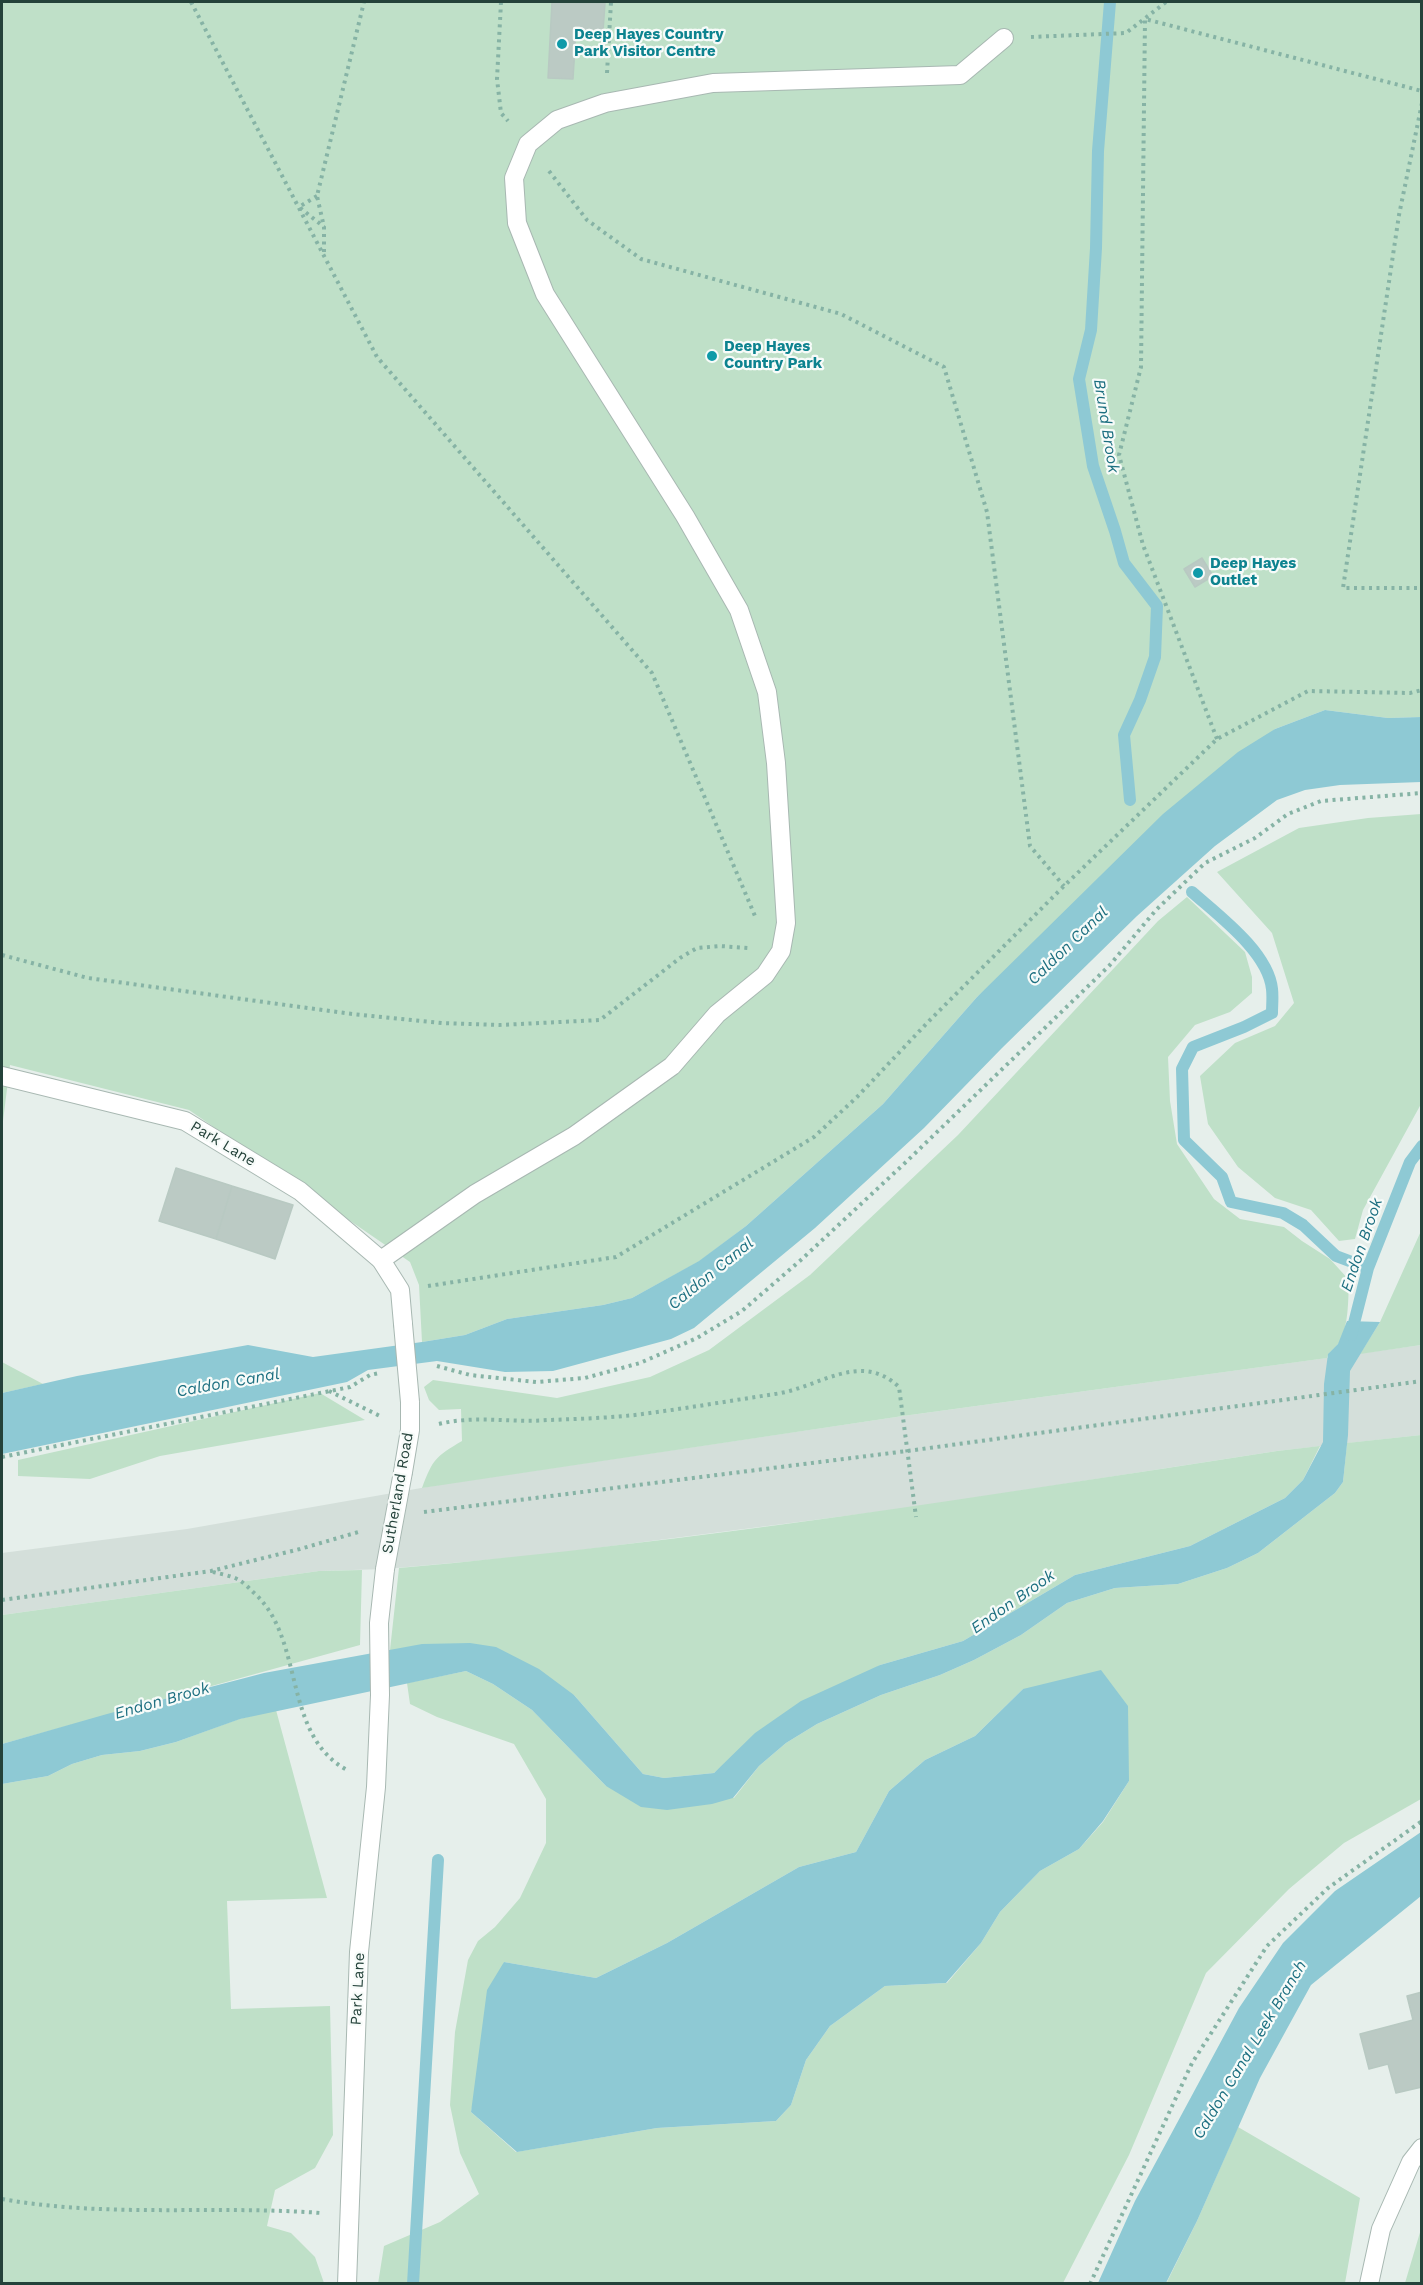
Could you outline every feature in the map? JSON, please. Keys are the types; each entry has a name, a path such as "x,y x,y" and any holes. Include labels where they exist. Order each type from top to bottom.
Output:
{"street":[{"path":"381,1260 475,1194 574,1136 672,1065 717,1014 765,975 781,951 786,923 776,763 767,692 740,610 685,516 545,294 517,223 514,178 528,144 557,120 605,103 713,82 960,75 1004,38"},
{"name":"Park Lane","path":"2,1076 185,1121 300,1191 381,1260"},
{"name":"Sutherland Road","path":"380,1695 379,1623 385,1569 410,1430 410,1402 400,1290 381,1260"},
{"name":"Park Lane","path":"348,2283 359,1952 376,1787 380,1695"},
{"path":"1369,2283 1381,2229 1411,2163 1422,2148"}],"path":[{"path":"191,2 377,357 652,673 752,912 781,951"},
{"path":"324,253 324,227 317,196 364,2"},
{"path":"501,2 497,79 501,114 528,144 586,220 641,260 841,314 944,367 987,512 1030,846 1064,886"},
{"path":"605,103 611,2"},
{"path":"1004,38 1126,33 1167,2"},
{"path":"1145,19 1422,91"},
{"path":"1145,19 1141,367 1119,455 1143,545 1217,739"},
{"path":"1422,103 1399,215 1342,588 1422,588"},
{"path":"299,207 317,196"},
{"path":"299,207 324,227"},
{"path":"400,1290 616,1257 814,1137 857,1097 928,1022 1064,886 1217,739 1308,691 1410,693 1422,690"},
{"path":"436,1366 470,1375 536,1382 585,1378 640,1364 706,1332 742,1311 897,1170 1109,966 1156,910 1205,863 1255,838 1288,814 1321,801 1422,793"},
{"path":"2,955 88,978 352,1014 442,1023 499,1025 600,1020 680,958 697,948 720,946 781,951"},
{"path":"328,1391 410,1430 458,1419 532,1422 633,1415 780,1394 864,1369 887,1376 899,1387 916,1516"},
{"path":"2,1456 350,1387 370,1375 381,1373"},
{"path":"413,1516 424,1512 908,1451 1422,1382"},
{"path":"2,1600 211,1571 368,1529"},
{"path":"211,1571 240,1580 261,1598 273,1614 285,1648 302,1712 322,1751 336,1764 376,1787"},
{"path":"1090,2283 1192,2064 1267,1946 1328,1888 1422,1821"},
{"path":"2,2199 85,2208 268,2209 349,2216"}],"shaded area":[{"path":"1421,1345 1421,1435 1277,1451 915,1507 542,1555 385,1569 319,1571 2,1615 2,1553 187,1529 444,1484 903,1416"}],"green space":[{"name":"Deep Hayes Country Park","path":"2,2 1421,2 1421,717 1388,718 1325,710 1275,729 977,997 883,1104 746,1226 700,1261 632,1298 603,1305 507,1319 465,1335 422,1342 419,1285 410,1262 189,1110 10,1065 2,1129"},
{"path":"1421,814 1421,1104 1363,1210 1355,1239 1339,1241 1311,1210 1275,1198 1238,1167 1208,1124 1200,1076 1235,1043 1275,1026 1294,1003 1272,933 1217,872 1299,828 1368,818"},
{"path":"1187,897 1245,952 1252,977 1252,993 1230,1012 1195,1025 1168,1057 1170,1101 1177,1144 1214,1199 1240,1219 1284,1227 1330,1259 1349,1280 1345,1329 1339,1343 1327,1358 903,1416 422,1488 436,1460 462,1441 461,1409 439,1410 429,1400 424,1387 433,1380 557,1398 650,1377 709,1350 810,1275 958,1135 1158,921"},
{"path":"1421,1231 1421,1345 1360,1354 1380,1322"},
{"path":"2,1362 43,1384 2,1393"},
{"path":"320,1393 365,1420 160,1456 90,1479 18,1476 18,1460"},
{"path":"1421,1435 1421,1799 1344,1843 1289,1889 1206,1973 1129,2155 1063,2283 378,2284 384,2246 440,2222 479,2194 460,2153 450,2105 455,2032 468,1960 478,1941 495,1927 520,1898 546,1843 546,1799 514,1744 437,1717 410,1704 407,1683 466,1671 493,1684 532,1710 606,1786 734,1798 759,1766 786,1743 817,1724 881,1695 940,1675 974,1660 1021,1635 1067,1603 1115,1588 1178,1584 1227,1568 1258,1553 1335,1493 1343,1482 1347,1443","holes":["1023,1689 1129,1781 1103,1822 1079,1849 1040,1871 1000,1912 981,1943 947,1983 885,1986 830,2026 806,2060 791,2105 776,2121 657,2128 516,2152 471,2112 504,1962 596,1978 667,1943 799,1867 856,1852 889,1791 925,1760 975,1736"]},
{"path":"1320,1446 1303,1480 1285,1498 1190,1546 1075,1575 963,1641 880,1665 730,1759 714,1773 664,1778 643,1774 574,1695 390,1650 399,1568 729,1531"},
{"path":"362,1570 360,1645 2,1744 2,1615 319,1571"},
{"path":"276,1710 327,1898 227,1901 231,2009 330,2006 333,2135 315,2168 275,2190 267,2226 291,2233 315,2257 324,2283 2,2284 2,1784 48,1776 72,1764 102,1755 140,1751 176,1742 239,1719"},
{"path":"1238,2127 1360,2198 1345,2283 1166,2284 1197,2221"},
{"path":"1421,2229 1421,2283 1405,2283"}],"water":[{"name":"Caldon Canal","path":"1325,710 1388,718 1421,717 1421,782 1340,785 1305,790 1277,800 1215,846 1137,916 924,1128 815,1228 694,1328 671,1339 553,1371 505,1372 437,1361 368,1370 347,1382 2,1454 2,1393 77,1376 248,1345 313,1357 465,1335 507,1319 603,1305 632,1298 699,1261 746,1226 883,1104 977,997 1163,814 1238,752 1275,729"},
{"path":"1347,1321 1380,1322 1350,1371 1348,1435 1343,1482 1335,1493 1258,1553 1227,1568 1178,1584 1115,1588 1067,1603 1021,1635 974,1660 940,1675 881,1695 817,1724 786,1743 759,1766 733,1798 712,1804 667,1810 641,1807 606,1786 532,1710 493,1684 466,1671 240,1719 176,1742 140,1751 102,1755 72,1764 48,1776 2,1784 2,1744 264,1673 422,1644 470,1643 496,1647 539,1669 574,1695 643,1774 664,1778 714,1773 755,1733 801,1701 880,1665 963,1641 1075,1575 1190,1546 1285,1498 1303,1480 1323,1442 1324,1384 1328,1354 1338,1344"},
{"path":"1101,1670 1128,1706 1129,1781 1103,1821 1079,1849 1040,1871 1000,1912 981,1943 946,1983 885,1986 830,2026 806,2060 791,2105 776,2121 657,2128 517,2152 471,2112 487,1990 504,1962 596,1978 667,1943 799,1867 856,1852 889,1791 925,1760 975,1736 1023,1689"},
{"name":"Caldon Canal Leek Branch","path":"1421,1832 1421,1896 1311,1985 1260,2078 1197,2221 1166,2283 1098,2283 1135,2201 1239,2008 1283,1943 1335,1891"}],"building":[{"name":"Deep Hayes Country Park Visitor Centre","path":"552,2 605,3 603,31 576,30 573,79 548,78"},
{"name":"Deep Hayes Outlet","path":"1202,558 1213,576 1195,587 1184,569"},
{"path":"176,1168 232,1186 216,1239 159,1221"},
{"path":"232,1186 293,1205 275,1259 216,1239"},
{"path":"1422,1992 1422,2087 1396,2093 1388,2064 1369,2069 1360,2034 1413,2020 1407,1996"}],"waterway":[{"name":"Brund Brook","path":"1110,2 1098,151 1091,330 1079,379 1093,466 1124,563 1157,606 1155,657 1140,700 1124,735 1130,800"},
{"name":"Brund Brook","path":"1192,892 1228,923 1262,962 1269,975 1272,989 1272,1013 1193,1047 1182,1069 1184,1140 1222,1177 1231,1202 1283,1213 1303,1225 1336,1256 1368,1268"},
{"name":"Endon Brook","path":"1351,1335 1368,1268 1410,1162 1422,1146"},
{"path":"413,2284 438,1860"}],"place":[{"name":"Deep Hayes Country Park Visitor Centre","path":"562,44"},
{"name":"Deep Hayes Country Park","path":"712,356"},
{"name":"Deep Hayes Outlet","path":"1198,573"}]}
